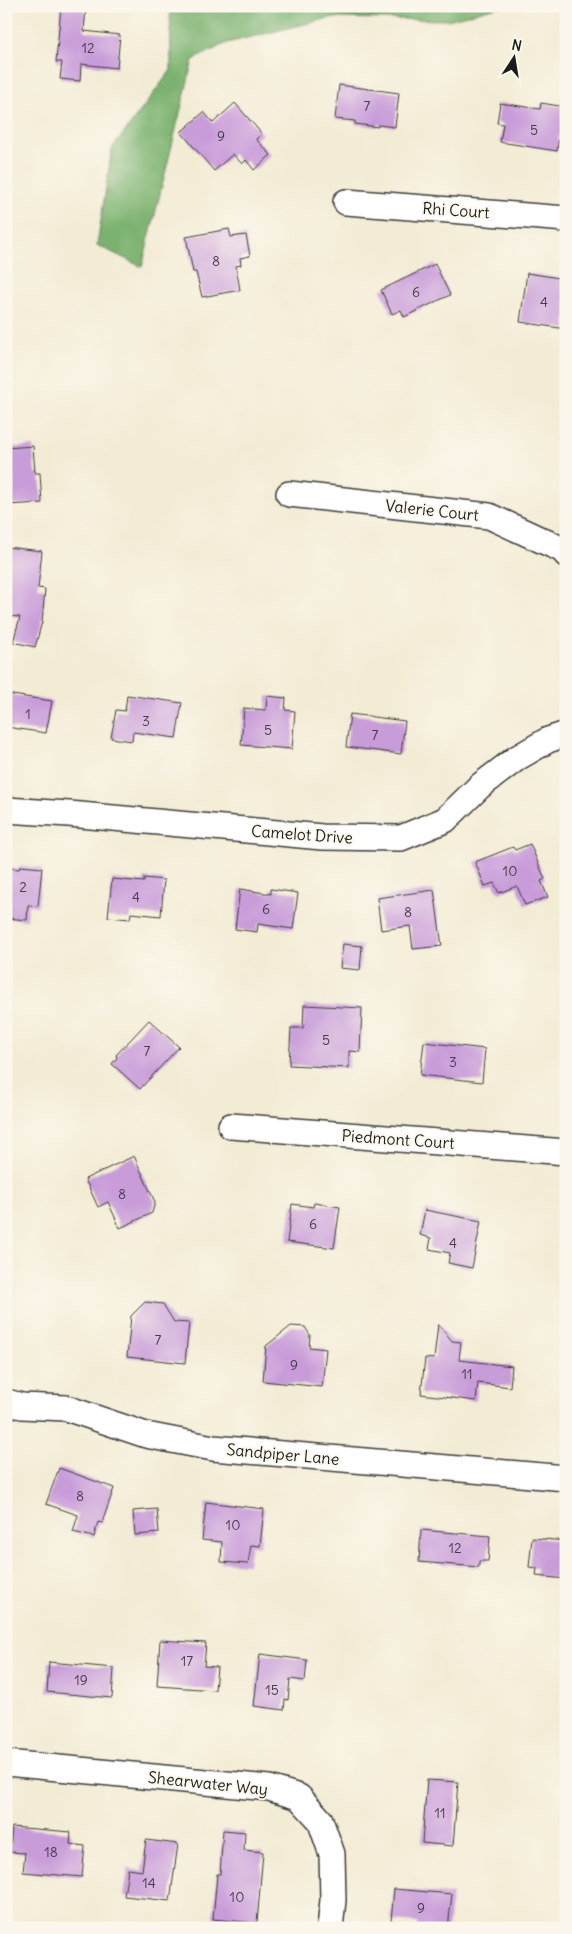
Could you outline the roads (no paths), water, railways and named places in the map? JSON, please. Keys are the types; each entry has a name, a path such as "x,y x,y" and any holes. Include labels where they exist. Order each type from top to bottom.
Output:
{"street":[{"name":"Rhi Court","path":"346,202 566,219"},
{"name":"Valerie Court","path":"289,494 488,516 562,550 566,554"},
{"name":"Camelot Drive","path":"6,810 69,814 322,838 401,838 445,820 480,786 517,758 548,740 566,734"},
{"name":"Piedmont Court","path":"231,1126 566,1152"},
{"name":"Sandpiper Lane","path":"6,1402 22,1406 66,1408 146,1435 213,1448 566,1478"},
{"name":"Shearwater Way","path":"6,1762 269,1788 299,1797 320,1820 332,1854 333,1900 330,1928"}]}
